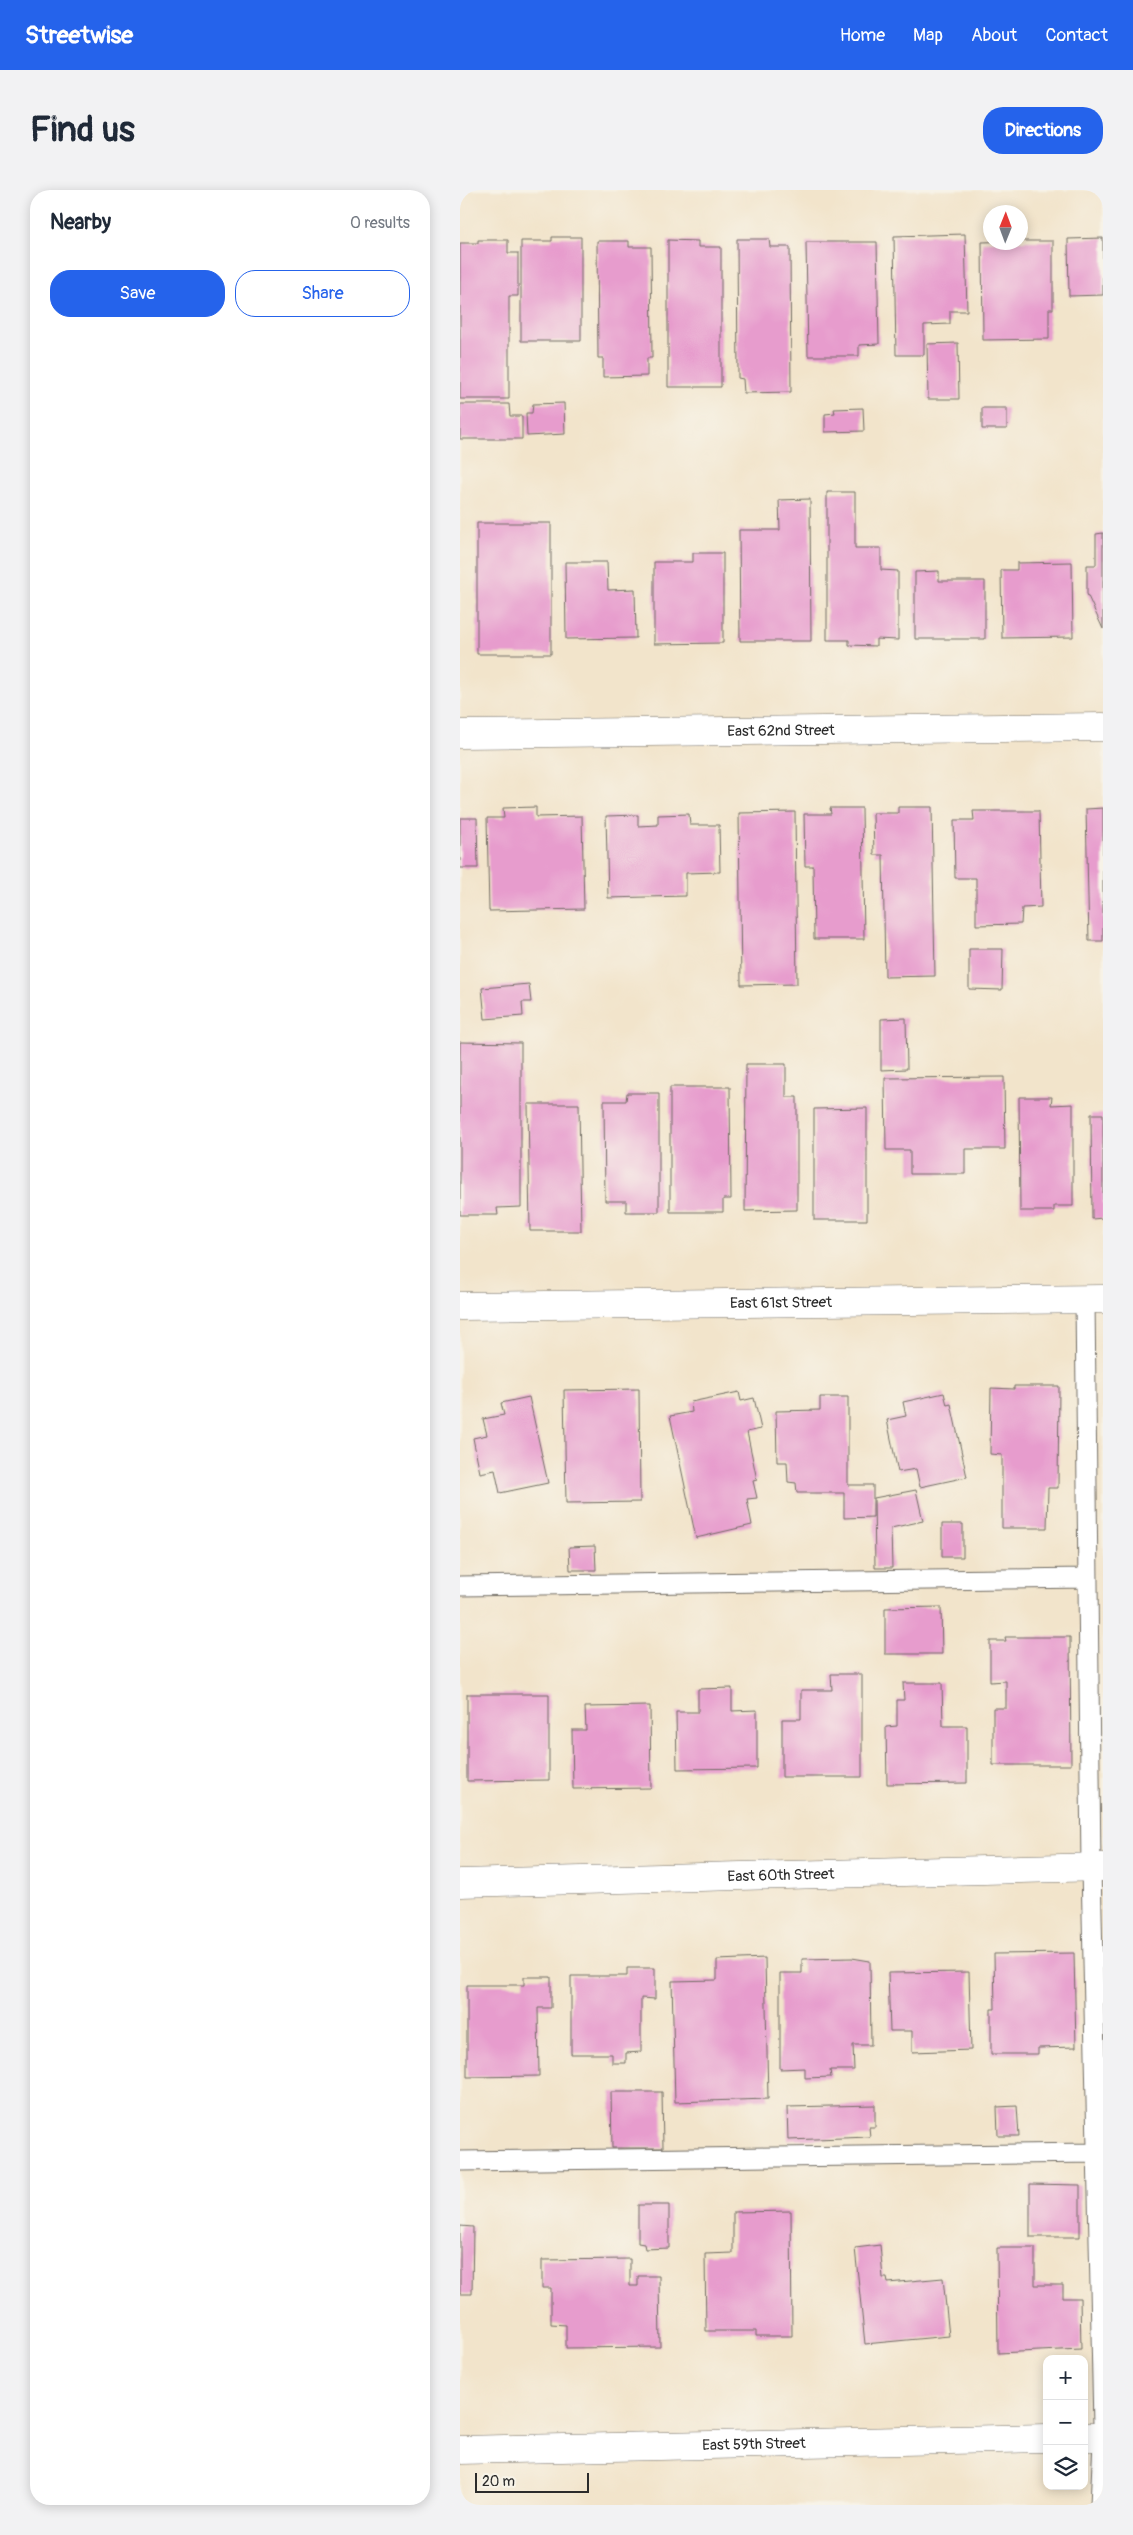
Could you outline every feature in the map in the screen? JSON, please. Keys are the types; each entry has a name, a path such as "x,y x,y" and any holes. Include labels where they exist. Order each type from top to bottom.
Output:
{"street":[{"name":"East 62nd Street","path":"460,734 1103,728"},
{"name":"East 61st Street","path":"460,1306 1094,1299"},
{"name":"East 60th Street","path":"460,1883 1097,1868"},
{"path":"1088,2437 1103,2436"},
{"name":"East 59th Street","path":"460,2450 1043,2438"}],"lane":[{"path":"1094,1299 1088,1578 1097,1868 1097,2153 1103,2426"},
{"path":"460,1586 1088,1578"},
{"path":"460,2160 1097,2153"},
{"path":"1100,2505 1103,2441"}],"building":[{"path":"965,234 967,311 950,311 950,324 924,325 924,355 896,355 894,236"},
{"path":"552,237 581,237 581,341 521,341 521,241 552,241"},
{"path":"1103,238 1103,295 1069,296 1068,239"},
{"path":"737,239 769,239 770,247 790,247 791,392 744,393 743,379 738,378"},
{"path":"478,240 508,240 508,253 518,253 518,296 509,296 509,399 460,399 460,243 478,243"},
{"path":"668,240 698,241 698,247 721,247 721,387 668,387"},
{"path":"597,241 629,241 629,247 651,247 652,358 647,358 647,376 603,377 603,358 598,358"},
{"path":"1028,241 1053,241 1053,309 1049,309 1049,339 983,340 982,242 983,250 1028,250"},
{"path":"806,242 877,242 879,344 859,345 859,356 808,356"},
{"path":"958,343 959,399 928,399 927,344"},
{"path":"564,403 565,434 527,436 526,413 532,413 533,404"},
{"path":"460,404 509,404 510,416 522,416 522,439 460,439"},
{"path":"863,408 864,431 825,432 825,414 835,413 834,409"},
{"path":"982,408 1007,408 1007,429 982,429"},
{"path":"827,492 855,492 855,548 881,548 881,570 898,571 898,640 876,639 876,646 849,645 849,640 827,640"},
{"path":"810,499 811,641 740,641 739,530 780,530 779,500"},
{"path":"477,523 551,523 551,654 477,654"},
{"path":"1103,533 1103,629 1087,594 1087,565 1096,565 1096,534"},
{"path":"693,553 723,553 723,643 654,644 654,562 693,562"},
{"path":"565,562 607,562 608,590 635,589 636,638 566,639"},
{"path":"1072,562 1073,637 1002,638 1001,570 1017,570 1017,563"},
{"path":"939,571 939,581 985,581 985,639 915,639 915,572"},
{"path":"536,807 536,817 582,816 584,909 489,911 487,818 504,818 503,808"},
{"path":"898,807 932,807 935,976 885,977 883,855 874,855 873,813 898,813"},
{"path":"830,808 862,808 864,939 814,939 813,866 805,866 804,814 831,814"},
{"path":"1103,808 1103,941 1089,941 1086,809"},
{"path":"973,811 1039,811 1041,907 1022,908 1021,924 976,925 976,878 955,878 954,820 974,820"},
{"path":"795,812 797,984 741,985 739,813"},
{"path":"689,814 690,825 719,825 720,872 686,873 686,896 608,898 606,816 638,815 638,826 658,825 658,815"},
{"path":"460,818 477,818 478,868 460,868"},
{"path":"969,949 1003,949 1002,990 969,989"},
{"path":"529,984 531,1002 522,1002 523,1016 485,1019 482,988"},
{"path":"906,1018 907,1069 881,1070 881,1019"},
{"path":"460,1042 521,1043 521,1207 497,1208 498,1215 460,1215"},
{"path":"746,1064 786,1064 786,1097 797,1097 797,1210 745,1211"},
{"path":"1004,1077 1005,1149 965,1149 965,1174 910,1174 910,1150 886,1150 885,1078"},
{"path":"670,1087 730,1087 731,1199 723,1199 723,1212 670,1212"},
{"path":"627,1093 659,1093 659,1212 626,1212 626,1201 605,1201 604,1101 626,1101"},
{"path":"1019,1097 1052,1097 1051,1105 1073,1104 1073,1206 1054,1206 1054,1211 1020,1211"},
{"path":"528,1104 579,1104 581,1231 530,1231"},
{"path":"867,1108 867,1220 814,1220 814,1109"},
{"path":"1091,1114 1103,1114 1103,1218 1092,1219"},
{"path":"1014,1386 1059,1386 1058,1488 1048,1488 1047,1528 1002,1528 1002,1455 990,1454 991,1388 1014,1389"},
{"path":"639,1389 640,1502 566,1503 564,1390"},
{"path":"739,1392 741,1401 754,1398 761,1429 747,1432 757,1480 753,1481 757,1498 747,1499 752,1525 696,1538 670,1416 692,1412 691,1402"},
{"path":"944,1393 947,1405 951,1404 967,1477 920,1487 916,1469 898,1472 887,1420 906,1416 903,1402"},
{"path":"529,1397 548,1483 500,1493 495,1470 480,1473 473,1438 487,1435 483,1419 504,1415 501,1403"},
{"path":"820,1397 848,1397 848,1485 873,1485 873,1517 844,1518 844,1493 797,1493 796,1483 788,1482 787,1462 777,1462 776,1411 820,1410"},
{"path":"916,1490 923,1521 891,1528 892,1568 875,1568 874,1498"},
{"path":"942,1524 963,1524 963,1557 942,1557"},
{"path":"595,1546 596,1570 570,1570 569,1547"},
{"path":"941,1607 942,1654 885,1654 885,1608"},
{"path":"1005,1637 1070,1637 1071,1765 993,1765 993,1708 1006,1708 1006,1681 990,1682 990,1641 1006,1641"},
{"path":"831,1674 862,1674 862,1777 782,1777 782,1719 801,1719 801,1690 832,1690"},
{"path":"903,1683 942,1683 943,1726 967,1726 967,1783 887,1784 886,1727 897,1726 897,1700 904,1700"},
{"path":"732,1688 732,1711 757,1710 757,1768 677,1769 676,1712 698,1712 698,1689"},
{"path":"467,1694 549,1694 549,1780 467,1781"},
{"path":"650,1706 651,1788 573,1789 572,1730 586,1730 585,1707"},
{"path":"1074,1953 1076,2047 1038,2048 1038,2054 991,2054 991,2009 995,2009 994,1954"},
{"path":"765,1958 768,2099 675,2102 672,1981 717,1980 717,1960"},
{"path":"852,1958 870,1961 871,2045 853,2045 854,2070 830,2070 831,2077 805,2078 805,2068 780,2069 780,1973 802,1973 802,1959"},
{"path":"627,1968 655,1968 655,1999 641,1998 641,2052 626,2053 626,2063 612,2063 612,2054 571,2054 571,1976 627,1976"},
{"path":"969,1972 971,2050 912,2052 912,2031 890,2031 888,1973"},
{"path":"524,1977 551,1977 551,2008 538,2008 539,2076 467,2077 467,1985 524,1985"},
{"path":"611,2092 662,2092 663,2148 612,2148"},
{"path":"875,2105 875,2127 869,2127 870,2137 788,2140 787,2107"},
{"path":"1017,2106 1019,2136 998,2136 997,2107"},
{"path":"1030,2184 1080,2185 1080,2237 1030,2237"},
{"path":"638,2205 669,2205 669,2248 645,2249 644,2244 638,2243"},
{"path":"791,2211 792,2336 756,2336 756,2331 706,2331 705,2254 733,2253 733,2212"},
{"path":"460,2226 473,2227 472,2294 460,2294"},
{"path":"880,2245 883,2278 887,2278 888,2283 943,2278 949,2336 865,2344 855,2248"},
{"path":"997,2248 1035,2248 1035,2285 1063,2285 1063,2298 1080,2298 1081,2349 998,2353"},
{"path":"630,2259 630,2286 638,2286 638,2276 659,2276 660,2347 566,2348 566,2325 551,2324 551,2288 542,2288 542,2260"}]}
